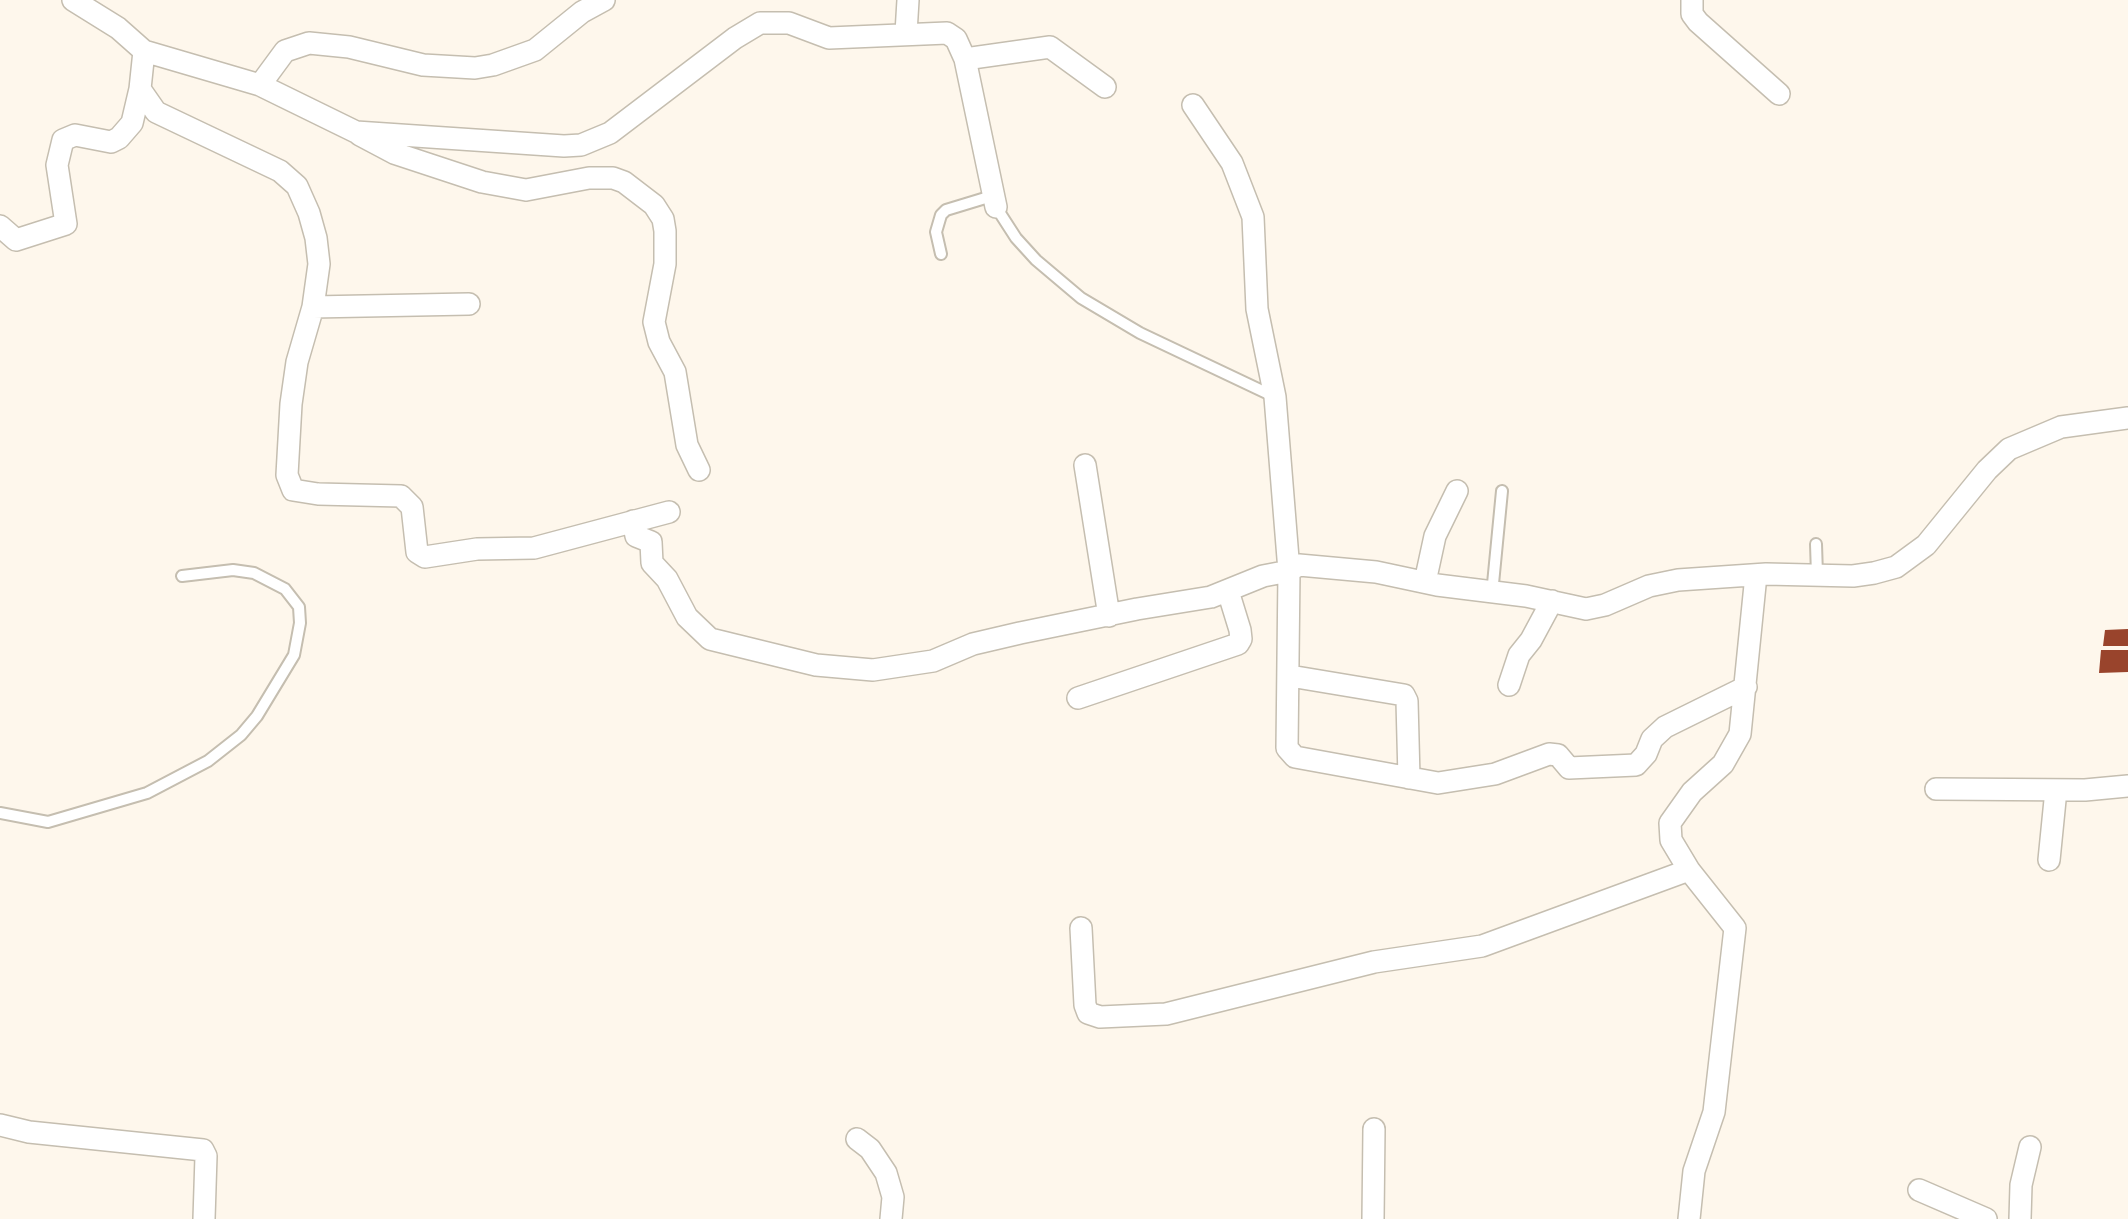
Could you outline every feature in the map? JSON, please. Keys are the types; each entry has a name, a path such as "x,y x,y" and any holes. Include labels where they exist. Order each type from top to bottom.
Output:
{"street":[{"path":"73,0 118,28 144,51 260,85 394,153 482,182 526,190 589,178 614,178 624,182 654,205 663,219 665,264 654,322 659,342 675,372 687,445 699,470"},
{"path":"260,85 285,51 309,43 349,47 423,65 475,68 493,65 535,50 582,12 604,0"},
{"path":"906,33 908,0"},
{"path":"1692,0 1692,14 1698,22 1779,94"},
{"path":"356,132 580,145 610,133 735,38 760,23 789,23 829,38 947,33 956,39 964,59 994,202"},
{"path":"964,59 1050,47 1105,87"},
{"path":"0,228 16,240 65,224 57,165 63,140 75,135 111,142 119,138 134,119 144,51"},
{"path":"140,89 152,108 162,117 274,168 297,186 316,238 318,264 313,307 297,362 291,404 286,475 293,489 308,494 401,496 412,507 417,552 425,557 477,549 534,548 669,512"},
{"path":"1193,105 1232,163 1249,201 1254,232 1261,334 1275,397 1289,571 1290,676 1287,748 1295,757 1438,783 1495,774 1549,754 1558,755 1569,768 1636,765 1646,754 1652,739 1665,727 1746,688"},
{"path":"313,307 469,304"},
{"path":"633,521 636,536 651,542 652,563 667,579 687,618 710,639 816,666 873,670 913,666 933,661 973,644 1211,597 1263,576 1289,571 1299,565 1346,568 1492,594 1552,601 1574,608 1596,608 1664,582 1756,575 1853,576 1896,567 1936,535 1987,470 2008,449 2061,426 2128,418"},
{"path":"1085,465 1109,616"},
{"path":"1424,582 1435,536 1457,491"},
{"path":"1689,1219 1694,1171 1714,1112 1735,928 1689,870 1671,840 1670,823 1692,792 1723,764 1740,734 1756,575"},
{"path":"1078,698 1238,644 1240,630 1228,591"},
{"path":"1509,685 1519,655 1531,640 1552,601"},
{"path":"1290,676 1404,695 1407,701 1409,778"},
{"path":"1936,789 2056,790 2128,786"},
{"path":"2049,860 2056,790"},
{"path":"1081,928 1085,1005 1088,1013 1100,1017 1166,1014 1374,962 1482,946 1689,870"},
{"path":"0,1125 29,1132 203,1150 206,1156 204,1219"},
{"path":"1373,1219 1374,1129"},
{"path":"857,1139 870,1149 886,1173 893,1197 891,1219"},
{"path":"2020,1219 2021,1185 2030,1147"},
{"path":"1919,1190 1986,1219"}],"lane":[{"path":"941,254 936,232 941,215 946,210 994,202 1016,238 1036,260 1081,298 1140,333 1275,397"},
{"path":"1492,594 1502,491"},
{"path":"1816,544 1817,575"},
{"path":"0,813 48,822 147,793 208,761 241,734 257,716 294,655 300,623 299,607 285,589 254,573 233,570 182,576"}],"building":[{"path":"2128,629 2128,646 2103,646 2105,630"},
{"path":"2101,650 2128,650 2128,672 2099,673"}]}
